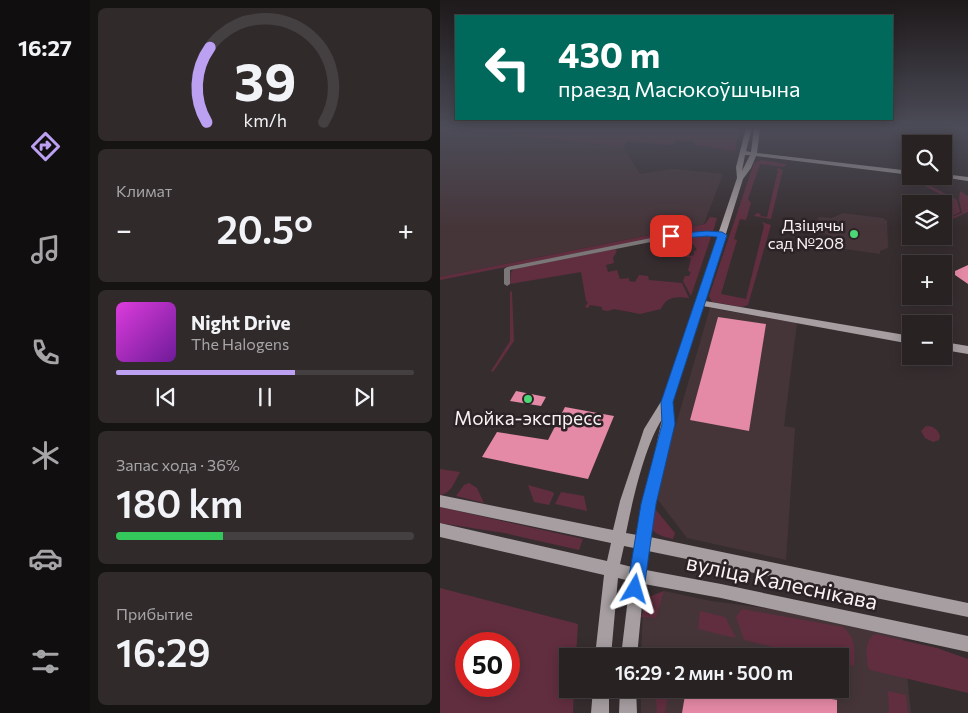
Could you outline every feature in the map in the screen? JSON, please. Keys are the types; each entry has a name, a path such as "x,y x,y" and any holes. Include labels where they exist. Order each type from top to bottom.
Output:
{"main road":[{"path":"740,178 738,170 741,161"},
{"path":"604,648 612,569 618,537 644,444 656,417 667,402 701,303 740,178 747,171 750,161"},
{"path":"813,161 902,172"},
{"path":"952,177 968,179"},
{"path":"701,303 902,338"},
{"path":"952,347 968,350"},
{"path":"630,648 642,542 654,478 667,433 667,402"},
{"name":"вуліца Калеснікава","path":"440,501 968,610"},
{"name":"вуліца Калеснікава","path":"440,530 637,575 844,616 968,644"},
{"path":"600,713 601,698"},
{"path":"628,698 628,713"}],"street":[{"path":"507,284 507,269 671,236 707,233 722,235"}],"shaded area":[{"path":"440,161 632,161 640,174 673,169 723,174 704,224 440,277"},
{"path":"770,161 786,164 784,167 760,164 748,199 751,203 746,220 740,219 734,239 737,240 721,294 746,299 764,226 762,222 771,225 748,305 742,307 712,302 709,296 754,163"},
{"path":"778,168 783,170 771,219 754,216 757,213 761,214 760,216 767,217 778,170 776,170"},
{"path":"923,185 929,185 948,195 942,195"},
{"path":"960,191 968,196 968,212 952,219 952,217 962,213 959,200"},
{"path":"952,197 957,200 960,212 952,216 952,211 954,210 952,209"},
{"name":"Дзіцячы сад №208","path":"843,213 883,218 887,221 888,248 880,251 880,254 845,249 826,234 817,233 818,217 832,218"},
{"path":"710,217 717,218 713,232 680,233 440,280 440,277 705,224"},
{"path":"685,237 711,237 691,296 683,281 685,276 689,276 691,272 688,271 691,258 681,256 685,249 687,252 683,253 684,255 688,254 690,256 694,255 694,251 697,250 693,244 682,244 683,247 681,248 675,244 677,240"},
{"path":"615,249 617,251 613,258 614,263 606,265 608,272 617,270 620,279 629,278 629,281 635,282 639,275 648,276 649,280 682,283 689,298 672,298 661,309 640,314 614,309 602,310 602,307 590,305 588,308 585,307 588,302 586,301 581,272 510,284 511,272 514,269"},
{"path":"512,291 514,341 493,372 491,371 510,341 510,292"},
{"path":"710,308 797,323 784,426 795,428 786,560 687,538 655,496"},
{"path":"926,426 937,430 940,436 939,440 933,442 925,438 921,431"},
{"path":"440,469 460,472 450,490 440,495"},
{"path":"469,483 477,488 484,503 456,496 464,485"},
{"path":"528,485 553,492 554,494 549,505 534,502"},
{"path":"561,492 584,496 587,511 555,504"},
{"path":"440,507 583,539 579,550 504,533 440,523"},
{"path":"648,509 656,510 675,533 673,539 660,535 653,530 649,522"},
{"path":"440,588 578,624 576,648 559,648 559,698 574,698 573,713 440,713"},
{"path":"664,591 711,601 772,609 903,637 911,713 641,713 641,698 849,698 849,648 641,648 643,609 649,597"},
{"path":"664,591 656,618 641,617 649,597"},
{"path":"742,609 843,627 852,640 854,666 849,665 849,648 778,648 744,640 736,617"},
{"path":"700,611 725,617 736,638 698,629"},
{"path":"875,634 937,648 968,659 968,693 870,670 868,667 867,645"},
{"path":"888,691 906,695 908,713 889,713"},
{"path":"656,698 668,698 665,713 657,713"}],"building":[{"path":"968,265 968,284 955,275 955,271"},
{"path":"718,317 766,324 749,431 690,420"},
{"name":"Мойка-экспресс","path":"516,391 546,397 541,406 510,401"},
{"path":"565,407 614,416 588,479 482,457 497,432 548,440"},
{"path":"684,698 826,698 837,700 837,713 682,713"}],"place":[{"name":"Дзіцячы сад №208","path":"854,234"},
{"name":"Мойка-экспресс","path":"528,399"}],"route":[{"path":"635,589 648,504 667,433 667,402 722,235 707,233 671,236"}]}
